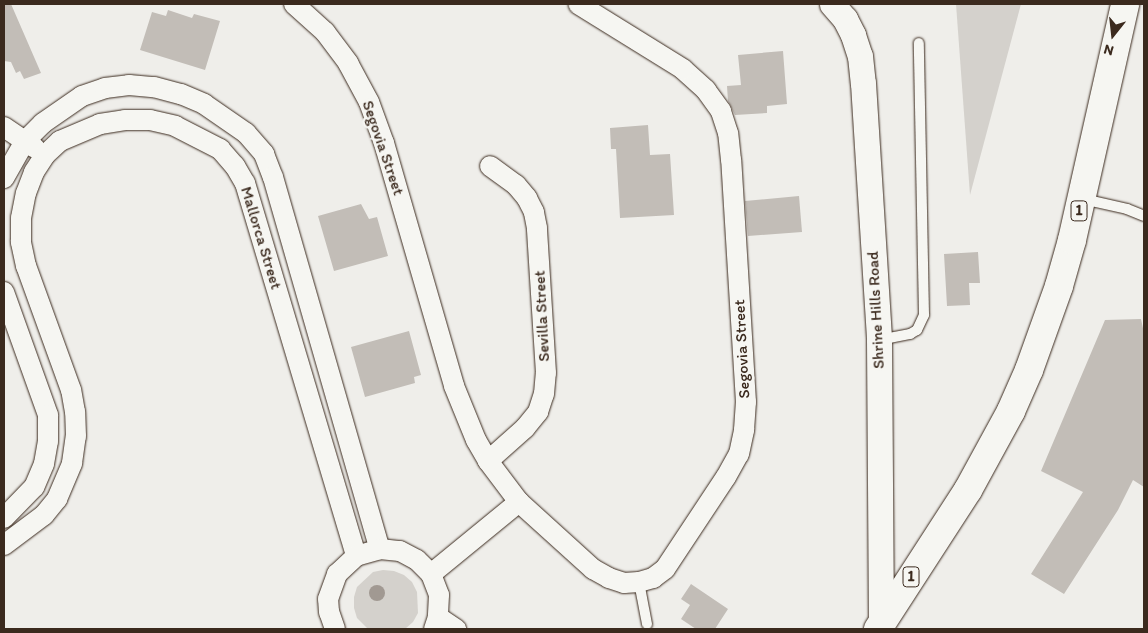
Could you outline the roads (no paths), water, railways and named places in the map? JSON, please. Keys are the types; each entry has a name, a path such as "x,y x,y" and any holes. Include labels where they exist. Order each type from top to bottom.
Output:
{"highway":[{"name":"1","path":"880,628 968,490 1011,411 1035,355 1059,286 1082,198 1125,4"}],"street":[{"name":"Segovia Street","path":"294,4 325,32 348,63 369,102 384,143 454,386 476,440 488,461 519,502 593,569 616,580 638,582 652,578 665,569 739,454 744,430 746,402 731,160 728,133 721,111 706,90 683,69 578,4"},
{"name":"Shrine Hills Road","path":"832,4 845,19 854,35 860,56 879,340 880,628"},
{"name":"Mallorca Street","path":"4,178 25,141 43,123 82,96 105,88 129,85 154,87 181,94 204,104 246,133 264,154 273,177 380,549"},
{"name":"Mallorca Street","path":"4,545 44,515 57,499 72,463 76,436 72,390 26,266 21,242 21,218 26,193 34,172 45,155 60,141 82,131 125,120 150,120 176,126 200,136 220,149 235,166 246,183 356,556"},
{"path":"4,127 45,155"},
{"name":"Sevilla Street","path":"488,461 525,428 538,412 544,394 546,373 537,228 534,212 527,198 516,185 490,166"},
{"path":"272,273 298,265"},
{"path":"4,292 48,415 48,441 44,464 34,486 4,518"},
{"path":"430,574 519,502"},
{"path":"335,629 329,612 331,586 337,574 356,556 380,549 400,551 417,560 430,574 439,595 436,623 456,629"}],"lane":[{"path":"879,340 910,334 916,330 924,315 920,42"},
{"path":"1082,198 1127,209 1144,216"},
{"path":"638,582 647,624"}]}
